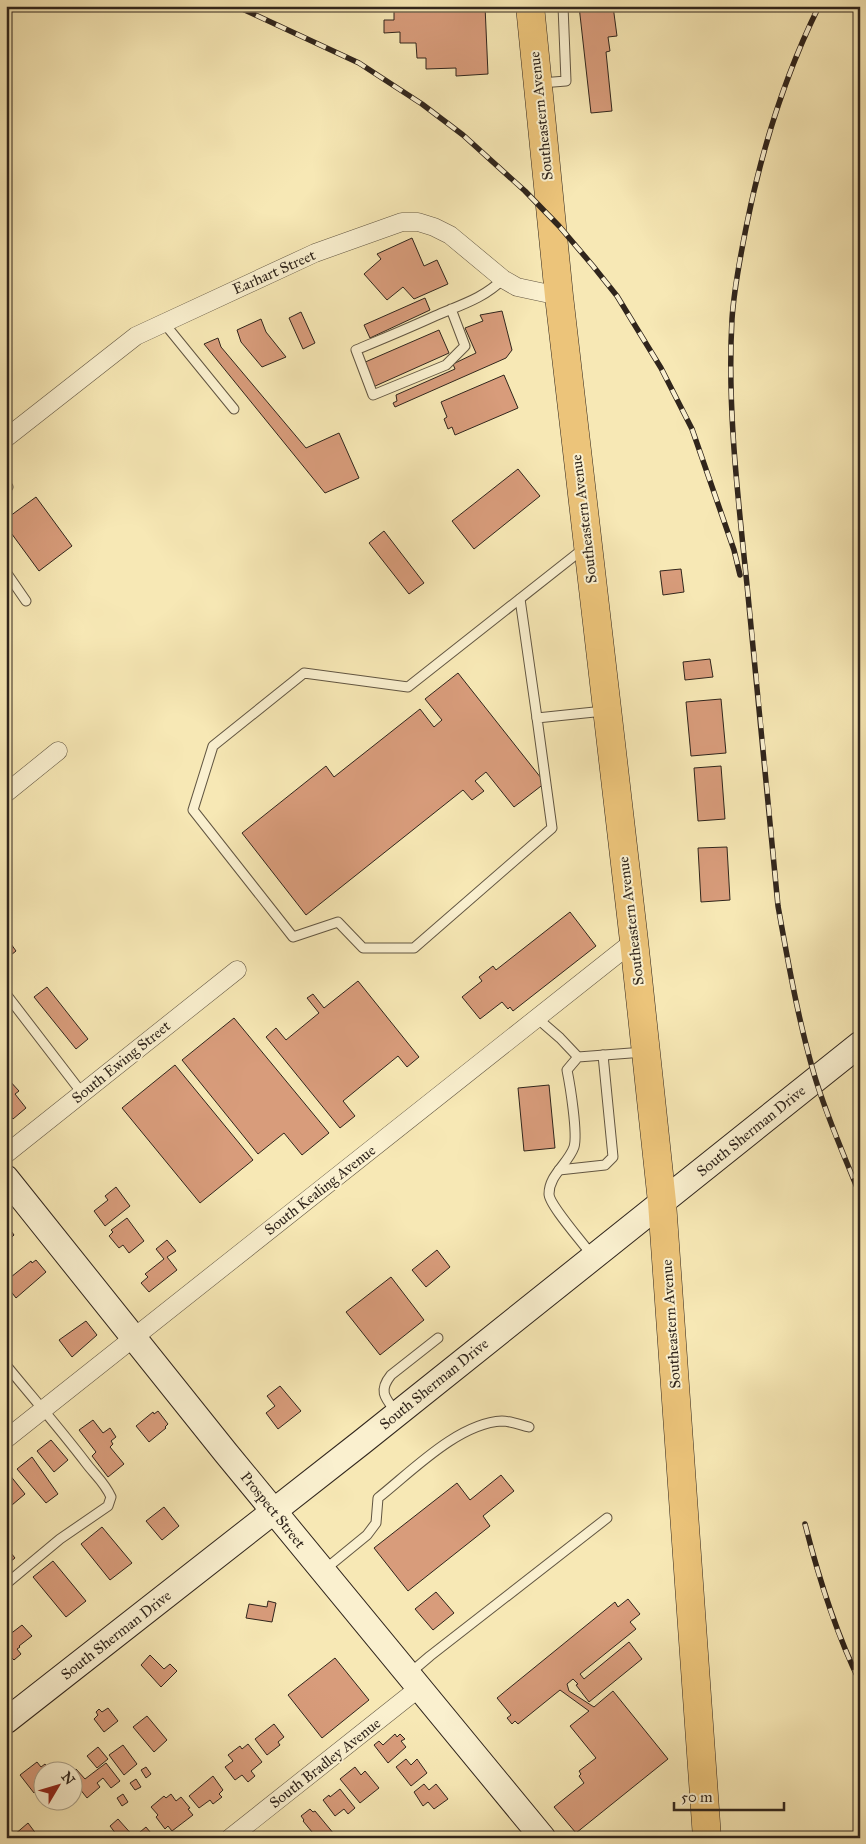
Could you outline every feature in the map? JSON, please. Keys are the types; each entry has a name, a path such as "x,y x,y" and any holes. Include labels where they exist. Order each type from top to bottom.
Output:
{"main road":[{"name":"Southeastern Avenue","path":"530,6 559,296 634,941 662,1202 707,1838"},
{"name":"South Sherman Drive","path":"6,1721 398,1414 860,1044"},
{"name":"Prospect Street","path":"6,1178 323,1571 543,1838"}],"street":[{"name":"Earhart Street","path":"6,438 136,336 315,253 379,230 411,221 434,227 450,236 517,287 559,296"},
{"path":"6,793 58,751"},
{"name":"South Kealing Avenue","path":"6,1439 634,941"},
{"name":"South Ewing Street","path":"6,1154 237,970"},
{"name":"South Bradley Avenue","path":"230,1838 414,1682"}],"lane":[{"path":"538,83 566,81 563,6"},
{"path":"450,310 465,346 457,355 446,365 373,395 356,350 450,310 483,296 491,291 503,278"},
{"path":"164,323 234,409"},
{"path":"6,485 8,487 6,489"},
{"path":"520,599 552,828 414,948 363,948 338,922 293,937 193,810 214,746 304,673 408,687 520,599 588,546"},
{"path":"6,572 26,601"},
{"path":"537,718 607,711"},
{"path":"6,994 82,1093"},
{"path":"537,1018 578,1057"},
{"path":"594,1257 554,1205 549,1195 551,1182 567,1160 574,1145 572,1096 567,1070 578,1057 646,1052"},
{"path":"558,1170 605,1165 613,1157 603,1056"},
{"path":"398,1414 386,1399 383,1391 385,1382 390,1375 438,1338"},
{"path":"6,1365 106,1485 112,1497 108,1506 60,1539 6,1584"},
{"path":"323,1571 367,1535 376,1523 378,1498 448,1441 478,1426 503,1421 529,1428"},
{"path":"414,1682 430,1656 607,1518"}],"building":[{"path":"485,6 488,74 456,76 456,68 426,69 426,58 417,58 416,43 400,43 400,32 384,33 384,20 394,20 394,8"},
{"path":"579,6 613,6 617,36 608,37 610,51 606,52 612,111 591,113"},
{"path":"412,238 424,266 437,260 448,284 414,299 403,287 387,300 364,274 381,259 377,254"},
{"path":"425,298 430,310 370,338 364,325"},
{"path":"502,311 512,350 506,358 395,407 393,403 397,401 396,395 455,369 453,364 476,353 465,328 483,321 480,315"},
{"path":"301,312 315,343 303,349 289,318"},
{"path":"261,319 266,332 286,357 262,367 241,342 237,330"},
{"path":"439,330 449,353 373,387 363,363"},
{"path":"218,338 221,347 306,448 339,433 359,478 325,493 204,344"},
{"path":"504,375 518,408 455,435 452,427 448,429 444,419 447,417 441,402"},
{"path":"518,469 540,496 474,549 452,521"},
{"path":"36,497 72,546 39,571 6,526 6,519"},
{"path":"384,531 424,583 409,594 369,543"},
{"path":"681,569 684,592 663,595 660,571"},
{"path":"710,659 713,677 685,680 683,662"},
{"path":"458,673 545,783 514,807 486,772 475,781 484,791 472,800 463,790 306,915 242,833 326,766 334,777 420,709 434,727 442,720 425,699"},
{"path":"721,699 726,753 691,756 686,702"},
{"path":"721,766 725,819 698,821 694,768"},
{"path":"727,847 730,900 701,902 698,848"},
{"path":"570,912 596,946 513,1011 510,1007 508,1009 502,1002 480,1019 462,997 482,981 479,977 493,966 496,970"},
{"path":"11,944 16,951 6,959 6,947"},
{"path":"358,981 419,1057 407,1067 398,1056 343,1101 355,1116 340,1128 266,1037 276,1028 286,1040 319,1013 307,998 313,994 324,1008"},
{"path":"47,987 88,1039 76,1049 34,997"},
{"path":"234,1018 329,1133 302,1155 284,1133 258,1154 182,1060"},
{"path":"175,1065 253,1160 200,1203 122,1108"},
{"path":"8,1079 19,1091 15,1094 26,1108 13,1119 6,1111 6,1080"},
{"path":"549,1085 555,1148 524,1151 518,1088"},
{"path":"116,1187 130,1206 105,1226 94,1211 108,1200 105,1196"},
{"path":"127,1218 144,1241 129,1253 123,1245 119,1248 109,1236 113,1232 111,1230"},
{"path":"6,1224 14,1235 6,1243"},
{"path":"167,1240 176,1251 167,1257 177,1270 149,1292 141,1283 148,1277 145,1274 164,1259 156,1249"},
{"path":"437,1250 450,1267 426,1287 412,1270"},
{"path":"36,1260 46,1272 16,1298 6,1285 6,1281 31,1261 32,1263"},
{"path":"391,1277 424,1320 380,1355 346,1312"},
{"path":"86,1321 97,1335 72,1357 59,1340"},
{"path":"280,1386 301,1411 278,1429 266,1413 275,1406 267,1396"},
{"path":"158,1411 168,1424 166,1428 149,1442 136,1426 153,1412 154,1414"},
{"path":"93,1420 103,1433 110,1428 116,1437 111,1441 113,1444 110,1447 124,1464 108,1477 92,1456 96,1452 79,1430"},
{"path":"51,1440 68,1460 54,1472 37,1451"},
{"path":"32,1457 58,1494 46,1503 17,1469"},
{"path":"9,1474 25,1494 12,1505 6,1498 6,1476"},
{"path":"501,1475 514,1491 483,1516 490,1526 408,1591 374,1548 457,1483 470,1500"},
{"path":"164,1507 179,1526 162,1540 146,1521"},
{"path":"102,1527 132,1563 110,1580 81,1544"},
{"path":"6,1547 15,1558 6,1565"},
{"path":"53,1561 86,1601 66,1617 33,1577"},
{"path":"436,1592 454,1613 433,1630 415,1609"},
{"path":"628,1599 640,1614 630,1622 636,1629 580,1674 584,1679 629,1642 642,1659 589,1702 573,1679 567,1684 569,1691 594,1707 613,1691 668,1759 576,1833 554,1807 584,1783 579,1776 581,1774 579,1771 596,1758 570,1726 589,1711 560,1690 518,1724 515,1721 512,1724 507,1718 511,1715 497,1698 615,1602 618,1607"},
{"path":"268,1601 276,1603 272,1622 246,1618 249,1604 267,1607"},
{"path":"22,1625 32,1636 19,1646 17,1649 21,1654 14,1660 6,1654 6,1632 9,1635"},
{"path":"150,1655 164,1669 170,1664 177,1671 161,1687 141,1665"},
{"path":"335,1658 369,1700 322,1738 288,1695"},
{"path":"108,1708 118,1721 104,1732 94,1719 98,1715 96,1712 99,1709 102,1712"},
{"path":"147,1716 167,1740 154,1752 133,1727"},
{"path":"274,1724 284,1737 278,1742 280,1745 267,1755 255,1739"},
{"path":"395,1734 397,1737 400,1734 405,1739 401,1741 406,1747 388,1763 374,1745 379,1741 383,1745"},
{"path":"248,1744 262,1762 251,1771 255,1776 248,1782 242,1775 235,1780 225,1767 233,1761 228,1755 240,1746 242,1749"},
{"path":"123,1745 137,1764 124,1775 109,1755"},
{"path":"98,1747 108,1759 97,1768 87,1756"},
{"path":"406,1759 411,1765 417,1759 427,1773 411,1786 396,1767"},
{"path":"106,1763 120,1781 111,1788 103,1778 97,1783 100,1787 87,1798 82,1792 82,1776 85,1779"},
{"path":"32,1766 32,1790 20,1775"},
{"path":"146,1767 151,1774 146,1778 141,1770"},
{"path":"355,1767 361,1775 365,1771 379,1788 360,1803 340,1779"},
{"path":"213,1776 223,1790 219,1794 222,1797 213,1804 210,1800 199,1808 189,1796"},
{"path":"136,1779 141,1787 135,1790 130,1783"},
{"path":"424,1784 429,1790 436,1784 448,1799 434,1809 428,1802 423,1806 414,1792"},
{"path":"340,1789 355,1808 348,1814 344,1809 335,1816 323,1800"},
{"path":"123,1794 128,1802 122,1806 117,1798"},
{"path":"171,1794 176,1801 181,1797 193,1815 172,1831 168,1826 165,1829 156,1817 158,1815 151,1807 164,1796 166,1798"},
{"path":"310,1809 313,1812 315,1811 334,1834 329,1838 317,1838 303,1821 301,1816"},
{"path":"118,1819 134,1837 146,1827 155,1838 119,1838 110,1826"},
{"path":"28,1823 37,1835 34,1838 16,1838 14,1835"}],"railway":[{"path":"236,6 359,63 422,104 463,135 525,191 559,226 617,296 661,368 692,429 734,550 740,575"},
{"path":"819,6 784,87 766,143 752,200 734,296 731,352 732,419 778,906 808,1053 830,1120 860,1195"},
{"path":"805,1524 828,1605 860,1682"}]}
